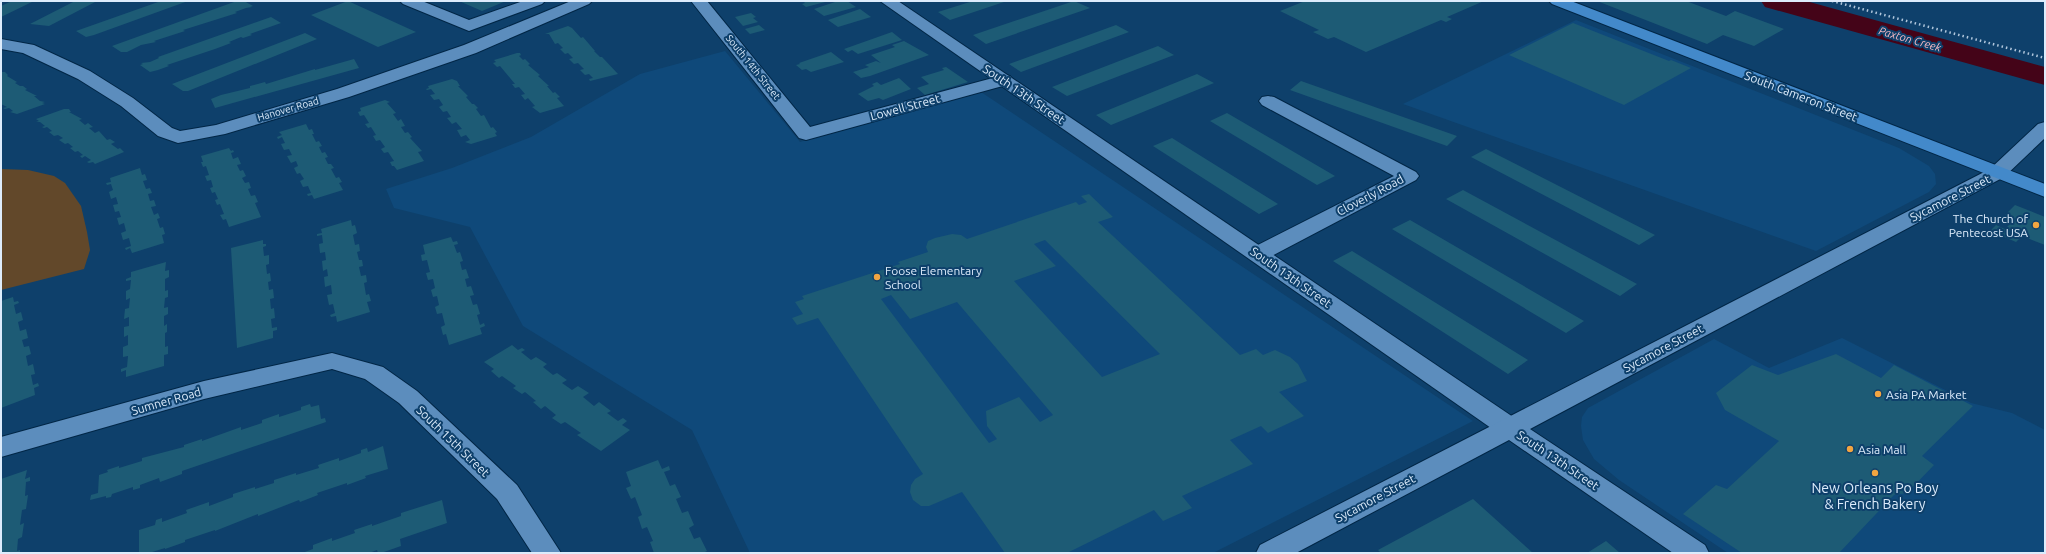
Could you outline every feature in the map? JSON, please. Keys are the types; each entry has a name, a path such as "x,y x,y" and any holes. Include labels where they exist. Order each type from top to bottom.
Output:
{"main road":[{"name":"South Cameron Street","path":"1557,1 2045,191"}],"street":[{"path":"408,1 469,26 537,1"},
{"name":"Hanover Road","path":"1,44 28,49 84,75 127,102 165,132 178,137 218,130 343,93 470,49 584,1"},
{"name":"South 14th Street","path":"699,1 770,86 806,134"},
{"name":"South 13th Street","path":"888,1 1510,428 1695,553"},
{"name":"Lowell Street","path":"806,134 1004,80"},
{"name":"Cloverly Road","path":"1258,254 1409,176 1268,101"},
{"name":"Sycamore Street","path":"1270,553 1997,173 2045,129"},
{"name":"Sumner Road","path":"1,448 204,390 332,361"},
{"name":"South 15th Street","path":"332,361 374,373 408,398 507,492 547,553"}],"shaded area":[{"path":"1576,20 1899,148 1929,166 1935,174 1936,184 1929,192 1816,251 1403,104"},
{"name":"Foose Elementary School","path":"725,51 800,142 981,92 1473,421 1213,553 750,553 692,430 523,326 470,227 394,208 386,189 452,168 531,137 640,74"},
{"path":"1,169 28,170 54,176 65,183 81,206 87,232 90,250 84,269 1,290"},
{"path":"1842,338 1971,403 2012,413 2045,430 2045,553 1728,553 1619,480 1594,459 1583,440 1581,426 1582,417 1588,408 1714,339 1769,368"}],"building":[{"path":"12,1 34,1 1,17 1,6"},
{"path":"75,1 97,1 49,26 30,24"},
{"path":"161,1 188,1 94,35 86,37 76,31"},
{"path":"244,1 253,6 235,12 237,13 154,41 156,42 141,45 127,52 121,52 112,46 234,2"},
{"path":"348,1 416,32 378,47 311,15"},
{"path":"459,1 506,1 482,11"},
{"path":"803,1 829,1 806,7 802,4 805,3"},
{"path":"838,1 847,1 856,7 824,16 814,9"},
{"path":"973,1 1007,1 950,20 938,12"},
{"path":"1074,1 1090,8 986,44 973,35"},
{"path":"1305,1 1484,1 1447,17 1452,19 1446,22 1441,20 1366,52 1334,37 1328,39 1313,32 1319,30 1280,11"},
{"path":"1597,1 1686,1 1726,16 1735,11 1784,29 1754,46 1723,35 1707,44"},
{"path":"860,9 871,17 838,27 828,20"},
{"path":"751,13 756,17 753,18 758,22 743,26 735,17"},
{"path":"271,17 281,23 250,34 252,35 243,38 241,37 229,42 231,43 215,49 167,65 169,66 158,70 150,72 140,65 143,64 141,63 150,62 159,58 158,57"},
{"path":"1573,23 1669,61 1671,60 1691,68 1624,105 1509,55"},
{"path":"759,25 765,30 750,34 745,29"},
{"path":"1116,25 1129,32 1021,72 1009,64"},
{"path":"568,26 572,28 581,38 583,37 594,51 602,57 618,74 590,81 589,79 593,78 589,74 585,75 580,70 584,69 578,63 574,64 569,59 573,58 568,53 565,54 560,49 563,48 558,43 555,44 549,34 545,34"},
{"path":"892,32 902,40 858,54 852,50 848,52 844,49"},
{"path":"305,33 317,39 188,91 183,91 172,84"},
{"path":"904,41 929,55 870,76 861,78 853,72 869,67 865,65 876,61 881,63 871,55 895,47 892,45"},
{"path":"1158,46 1174,55 1067,96 1052,87"},
{"path":"831,52 844,62 811,72 806,69 802,70 796,65 800,64 799,63"},
{"path":"520,53 521,55 519,56 523,60 525,59 530,64 528,65 540,75 538,76 549,86 547,86 553,93 555,92 560,97 557,98 564,106 540,113 532,107 535,106 528,98 525,100 521,95 525,94 519,87 515,88 512,84 515,84 500,66 497,67 493,63 496,62 494,60"},
{"path":"354,59 359,68 215,108 211,99 250,88 250,86 265,82 266,84"},
{"path":"946,67 968,82 925,95 917,88 929,84 921,77 944,70 942,68"},
{"path":"1,72 5,72 8,75 7,76 17,82 15,83 23,86 27,89 25,90 37,96 34,96 40,101 45,102 42,103 45,104 17,114 10,112 13,111 9,108 3,108 7,107 1,104"},
{"path":"1197,74 1214,83 1111,125 1096,115"},
{"path":"899,78 911,89 883,100 879,98 868,101 858,94 874,86 872,84 877,82 881,85"},
{"path":"452,79 457,81 460,86 458,86 468,96 466,97 478,108 476,109 481,116 484,115 491,128 493,127 497,132 495,133 497,136 471,144 465,142 470,140 466,135 461,137 457,130 462,129 456,122 452,124 447,118 451,117 447,111 443,112 439,107 443,105 439,99 434,100 430,95 435,94 431,89 426,89 429,88 428,86"},
{"path":"1301,81 1457,136 1447,146 1290,90"},
{"path":"385,100 390,102 387,103 396,113 393,114 398,121 401,119 405,126 401,127 405,133 408,132 412,137 410,138 422,151 418,152 424,161 397,170 390,162 394,161 388,152 384,153 381,149 385,147 380,140 376,141 373,136 376,135 371,127 368,128 365,124 369,123 364,115 360,116 358,112 361,111 360,108"},
{"path":"64,109 69,109 71,112 69,112 82,119 79,120 85,125 88,123 93,127 89,128 95,133 99,131 107,140 110,139 115,142 111,144 118,149 120,148 124,152 95,164 93,162 89,163 87,162 91,160 85,156 82,158 80,156 83,155 70,148 73,147 68,143 65,144 59,140 63,138 58,135 54,136 49,132 52,131 47,127 44,128 42,127 45,126 40,122 36,122 39,121 36,119"},
{"path":"1227,113 1335,176 1317,185 1210,121"},
{"path":"306,124 309,130 312,129 314,134 312,134 316,142 319,141 322,146 319,147 322,153 325,152 328,157 325,158 328,164 331,164 334,168 331,169 336,178 339,177 342,182 339,183 343,190 314,199 312,195 308,196 307,194 311,193 308,186 303,187 300,181 304,179 300,173 297,174 294,168 298,166 296,161 291,163 287,156 292,155 289,149 284,150 281,144 285,143 282,137 278,139 277,137 282,135 279,132"},
{"path":"1172,138 1278,204 1259,214 1153,146"},
{"path":"229,148 234,152 231,153 233,159 238,157 241,164 237,165 240,171 243,170 246,176 242,178 245,183 249,182 251,188 248,189 251,196 255,195 258,202 255,203 261,217 229,227 226,219 223,220 220,215 224,214 220,204 217,205 215,200 218,199 215,192 212,193 210,188 213,187 211,180 207,181 205,176 209,175 206,166 203,167 201,156"},
{"path":"1486,149 1655,235 1639,245 1471,157"},
{"path":"140,168 142,175 145,174 147,180 143,181 146,189 150,188 152,193 148,194 150,201 154,200 156,206 151,207 154,215 158,213 160,218 157,219 160,228 163,227 165,234 162,235 164,243 132,253 130,248 126,250 125,248 131,246 129,238 123,240 121,233 126,231 124,223 119,225 117,218 121,217 119,211 115,212 113,205 118,204 116,197 111,199 109,192 113,190 111,184 107,185 106,183 111,182 110,178"},
{"path":"1463,190 1637,284 1620,296 1446,199"},
{"path":"1089,194 1113,217 1098,222 1240,355 1256,349 1263,355 1275,350 1290,357 1298,364 1307,381 1279,392 1304,416 1268,433 1261,426 1230,440 1253,464 1182,496 1192,508 1163,521 1154,510 1067,553 1005,553 962,492 929,506 921,506 913,500 910,492 911,485 915,479 923,474 818,318 797,325 792,318 803,314 795,302 804,299 802,296 900,264 898,262 928,252 926,247 928,241 935,238 952,234 961,235 967,239 1076,202 1079,205 1087,202 1081,196","holes":["1045,240 1160,354 1102,377 1014,281 1056,266 1034,244","891,295 910,319 957,302 1053,415 1040,422 1019,397 986,411 987,426 997,439 989,443 881,299"]},
{"path":"2015,205 2045,217 2045,245 2022,236 2016,242 1990,231 1996,225 2005,229 2015,219 2005,215"},
{"path":"351,220 352,226 355,225 357,233 353,235 355,245 359,244 360,251 357,252 359,260 362,260 363,266 359,267 361,276 366,275 367,282 364,283 366,295 369,294 371,301 367,302 370,312 337,322 336,316 331,317 330,315 335,313 333,304 329,305 327,295 332,294 331,285 325,287 324,277 328,276 327,269 323,271 322,261 326,260 325,252 320,253 319,244 323,243 322,235 317,236 317,234 322,233 321,229"},
{"path":"1410,220 1584,321 1566,333 1392,229"},
{"path":"451,237 453,242 457,241 458,244 454,245 457,253 460,252 463,261 460,262 462,270 466,269 469,278 465,279 467,287 471,286 474,295 470,296 473,305 477,304 480,314 477,315 480,325 484,323 485,326 480,328 482,334 449,345 446,334 443,335 441,327 445,325 442,313 437,314 435,307 439,305 437,296 433,297 431,290 435,288 433,279 428,280 426,273 430,272 427,260 422,261 421,255 425,254 423,245"},
{"path":"263,240 263,244 266,244 266,246 263,247 264,256 269,255 269,264 266,265 267,274 270,273 271,281 268,282 269,290 273,289 274,298 270,299 271,309 274,308 275,318 271,319 272,328 277,327 277,330 273,331 273,338 237,348 231,248"},
{"path":"1352,251 1528,360 1508,374 1333,261"},
{"path":"166,262 165,271 169,270 169,277 165,279 165,291 168,290 168,297 165,298 164,308 168,307 168,314 164,316 164,326 167,324 167,332 165,333 165,347 168,346 168,354 164,355 164,366 126,377 126,370 121,372 121,369 127,367 128,356 123,357 123,347 128,345 128,335 124,337 124,327 129,326 129,317 124,319 125,309 129,308 130,298 126,300 126,291 130,289 131,280 126,281 126,279 131,277 131,272"},
{"path":"13,297 14,302 18,301 19,303 14,305 16,314 21,312 23,320 18,322 20,331 26,329 28,338 22,340 24,347 29,346 31,354 26,356 28,366 33,364 35,374 31,375 33,385 38,383 39,386 34,388 35,395 1,408 1,301"},
{"path":"512,345 518,350 522,348 525,350 521,352 531,360 536,357 547,364 543,367 553,375 557,373 567,380 562,383 572,390 578,386 589,393 583,397 594,406 599,402 611,411 607,413 618,421 623,418 627,421 622,425 630,430 601,451 577,435 581,433 565,422 561,424 552,418 556,415 545,406 541,409 533,402 536,401 525,392 522,394 513,388 516,386 502,376 499,378 491,371 494,369 484,362"},
{"name":"Asia Mall","path":"1836,354 1881,378 1894,365 1973,406 1922,456 1934,465 1907,493 1894,495 1839,553 1742,553 1683,514 1716,485 1727,489 1779,441 1725,410 1716,393 1752,365 1778,375"},
{"path":"310,404 311,407 319,405 321,419 325,418 326,422 182,471 182,474 160,482 159,478 140,485 140,488 133,490 133,487 112,494 111,497 106,498 106,496 90,500 91,495 98,493 99,475 108,472 107,470 142,461 142,458 184,447 184,445 202,439 202,441 241,427 241,430 262,423 262,420 279,414 279,417 301,410 301,407"},
{"path":"383,446 388,469 365,476 366,478 347,485 347,483 317,493 318,495 300,502 299,500 258,516 258,514 215,531 185,540 185,542 165,549 149,553 139,553 139,530 155,525 156,520 162,518 162,522 187,513 186,510 209,502 209,506 233,497 233,494 274,483 274,480 296,473 296,475 319,468 318,465 339,458 339,461 361,453 361,450 367,448 368,452"},
{"path":"658,460 662,469 669,466 670,470 664,472 670,486 675,484 681,497 676,499 682,513 688,511 694,525 689,528 694,539 700,537 707,551 703,553 654,553 650,542 653,541 647,527 642,529 638,517 642,515 635,497 631,499 626,488 631,486 626,472"},
{"path":"27,470 25,479 30,477 30,481 26,482 25,496 28,495 26,509 22,510 20,525 24,523 22,537 18,539 17,551 20,550 20,553 1,553 1,479"},
{"path":"1473,499 1533,553 1381,553 1378,550"},
{"path":"442,500 447,523 400,539 401,546 381,553 378,553 377,550 369,553 302,553 313,549 313,545 332,538 332,541 355,533 354,530 372,524 372,526 401,516 401,513"},
{"path":"1606,541 1620,553 1587,553"}],"waterway":[{"name":"Paxton Creek","path":"1775,1 2045,76"}],"railway":[{"path":"1832,1 2045,58"}],"place":[{"name":"The Church of Pentecost USA","path":"2036,225"},
{"name":"Foose Elementary School","path":"877,277"},
{"name":"Asia PA Market","path":"1878,394"},
{"name":"Asia Mall","path":"1850,449"},
{"name":"New Orleans Po Boy & French Bakery","path":"1875,473"}]}
